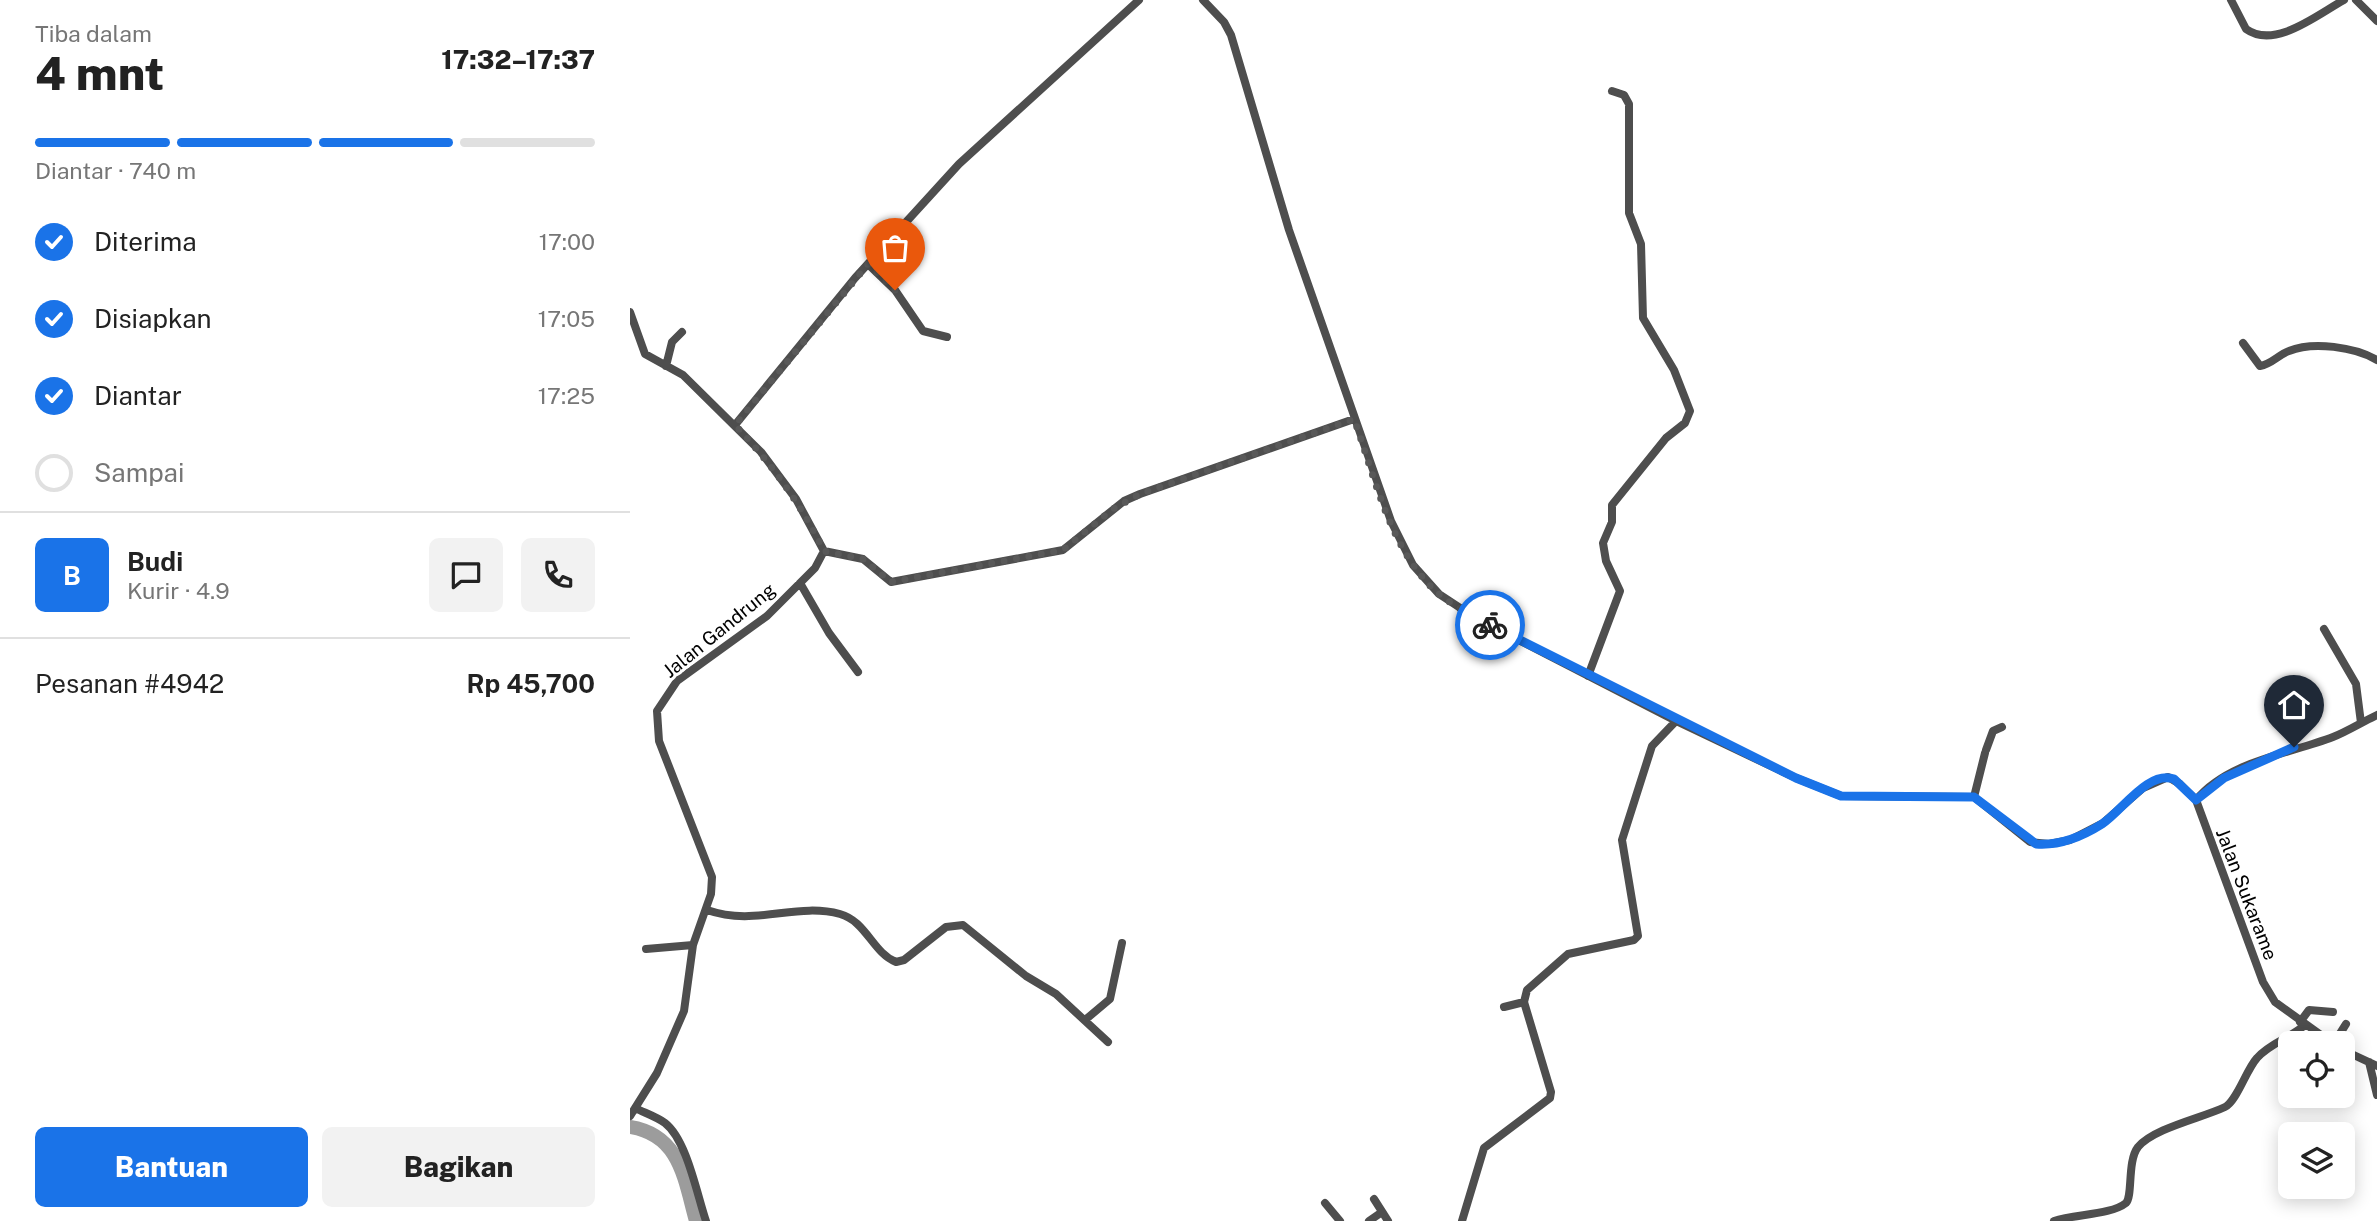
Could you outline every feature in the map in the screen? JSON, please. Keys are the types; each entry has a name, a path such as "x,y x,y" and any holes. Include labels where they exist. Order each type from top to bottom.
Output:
{"street":[{"path":"735,425 868,264 959,164 1139,0"},
{"path":"1203,0 1224,22 1231,35 1289,230 1391,521 1413,565 1439,594 1474,617 1676,721 1796,778 1841,796 1974,797 2030,842 2049,844 2070,840 2102,824 2138,792 2158,780 2174,779 2196,800 2224,778 2377,715"},
{"path":"2231,0 2245,29 2262,36 2286,32 2343,0"},
{"path":"2356,0 2377,22"},
{"path":"1588,676 1620,592 1606,561 1603,543 1612,522 1612,505 1666,438 1685,423 1690,411 1674,370 1643,318 1640,296 1641,244 1629,213 1629,107 1626,97 1612,91"},
{"path":"868,264 895,290 923,331 947,337"},
{"path":"630,312 645,354 683,375 761,452 796,499 824,551 863,559 891,582 1063,550 1113,509 1140,494 1354,419"},
{"path":"666,366 673,342 682,332"},
{"path":"2243,343 2260,366 2290,350 2319,347 2345,350 2377,360"},
{"name":"Jalan Gandrung","path":"632,1112 657,1073 684,1011 693,945 707,910 712,877 659,741 657,711 677,681 767,616 815,568 824,551"},
{"path":"800,583 829,633 858,672"},
{"path":"2324,629 2356,684 2361,723"},
{"path":"1462,1221 1485,1147 1550,1098 1547,1075 1524,1002 1527,990 1568,954 1634,940 1638,936 1622,841 1652,746 1676,721"},
{"path":"1974,797 1993,731 2002,727"},
{"name":"Jalan Sukarame","path":"2196,800 2263,982 2276,1002 2314,1031"},
{"path":"707,910 740,918 807,912 844,915 855,921 896,962 904,960 946,927 963,925 1026,976 1056,994 1108,1042"},
{"path":"1085,1020 1100,1011 1110,999 1122,943"},
{"path":"646,949 693,945"},
{"path":"1504,1007 1524,1002"},
{"path":"2054,1221 2078,1213 2105,1217 2128,1200 2130,1166 2137,1149 2143,1143 2188,1119 2228,1105 2256,1059 2302,1023 2309,1010 2333,1012"},
{"path":"2341,1031 2346,1024"},
{"path":"2355,1056 2373,1064 2377,1095"},
{"path":"632,1112 666,1124 674,1133 682,1149 705,1221"},
{"path":"1374,1199 1388,1221"},
{"path":"1325,1203 1340,1221"},
{"path":"1369,1221 1382,1212"}],"waterway":[{"path":"630,1127 660,1139 670,1149 683,1174 696,1221"}],"way so far":[{"path":"895,290 868,264 735,425 761,452 796,499 824,551 863,559 885,580 897,582 1063,550 1069,548 1083,532 1124,501 1354,419 1391,521 1413,565 1439,594 1490,625"}],"route":[{"path":"1490,625 1676,721 1796,778 1841,796 1894,794 1974,797 2036,844 2070,840 2087,832 2102,824 2143,788 2158,780 2168,777 2174,779 2196,800 2224,778 2294,747"}]}
